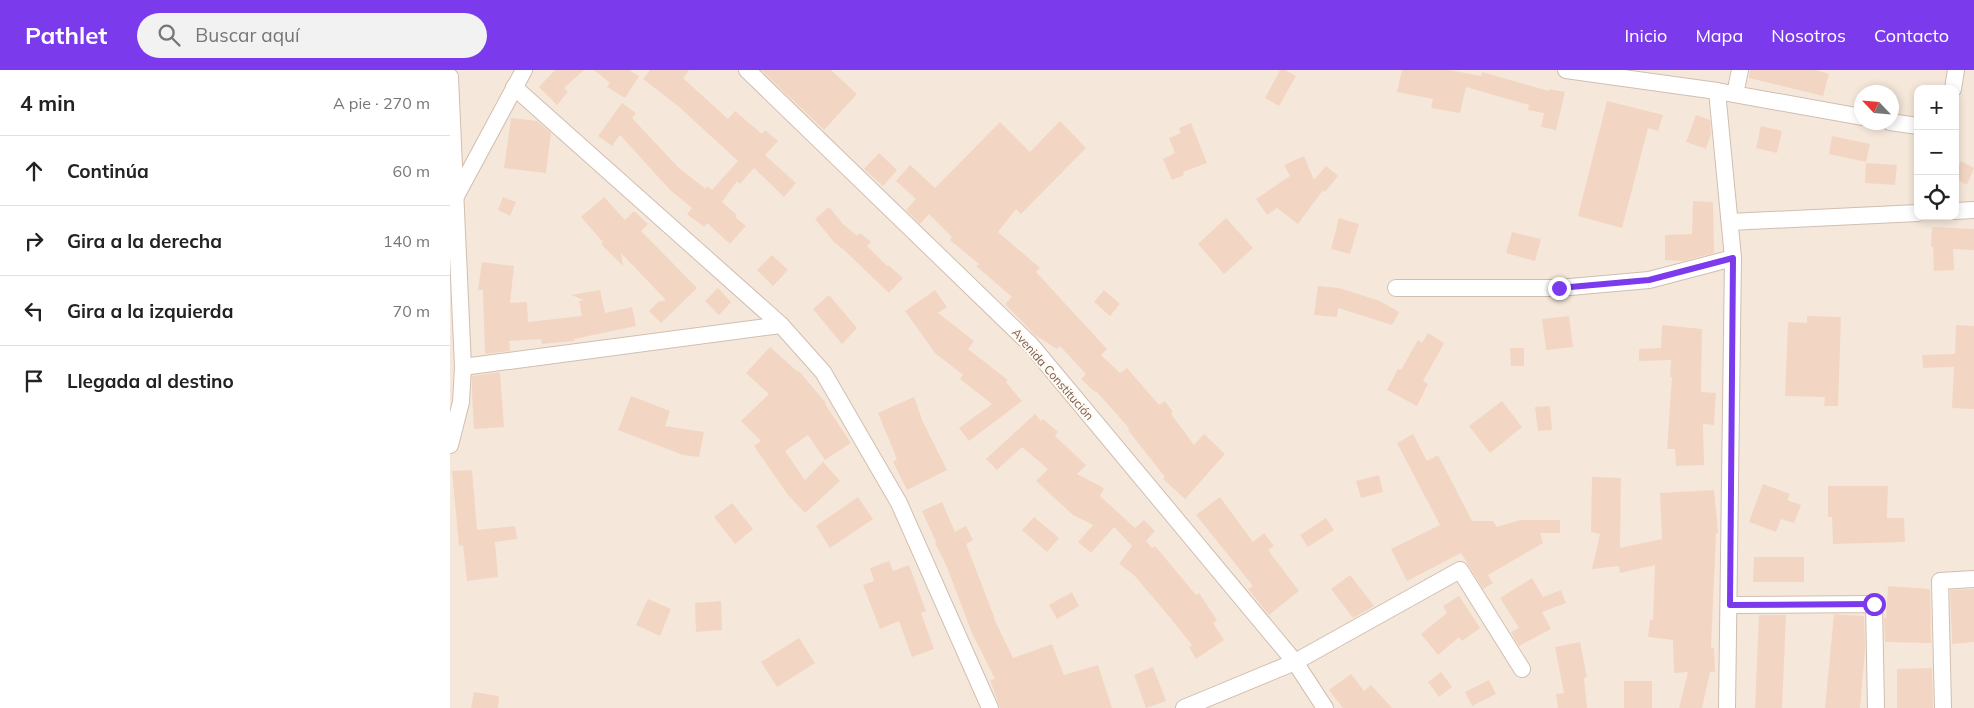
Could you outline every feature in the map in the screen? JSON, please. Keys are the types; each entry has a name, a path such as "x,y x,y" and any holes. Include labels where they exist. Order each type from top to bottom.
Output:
{"street":[{"path":"455,198 524,70"},
{"name":"Avenida Constitución","path":"748,70 1031,345 1295,662 1324,708"},
{"path":"1566,70 1735,94 1854,116"},
{"path":"1735,94 1740,70"},
{"path":"1954,85 1956,70"},
{"path":"450,77 463,367 461,402 450,445"},
{"path":"514,87 781,325 823,372 899,502 990,708"},
{"path":"1716,91 1733,258 1730,605 1727,708"},
{"path":"1899,123 1914,125"},
{"path":"1959,211 1974,210"},
{"path":"1730,222 1914,212"},
{"path":"1396,288 1559,288 1649,280 1733,258"},
{"path":"463,367 781,325"},
{"path":"1184,708 1295,662 1460,570 1522,669"},
{"path":"1944,708 1940,581 1974,579"},
{"path":"1730,605 1874,604 1876,708"}],"shaded area":[{"path":"450,70 1974,70 1974,708 450,708"}],"building":[{"path":"555,70 584,70 564,88 568,92 557,105 539,87"},
{"path":"594,70 629,70 639,76 625,98 607,87 610,83"},
{"path":"650,70 689,70 683,78 728,119 735,111 762,134 765,130 778,141 765,155 796,183 784,197 754,168 740,184 737,181 722,202 746,226 730,244 707,223 704,227 687,214 692,208 670,190 620,135 612,146 598,136 622,103 636,113 632,118 679,168 706,189 707,186 712,190 738,161 678,106 643,79"},
{"path":"761,70 831,70 857,94 824,130"},
{"path":"1280,70 1285,70 1296,76 1279,106 1265,98"},
{"path":"1402,70 1449,70 1481,76 1482,72 1549,91 1549,89 1565,92 1556,130 1541,127 1544,113 1528,110 1529,105 1466,87 1460,113 1431,108 1433,99 1397,92"},
{"path":"1750,70 1815,70 1829,74 1823,96 1749,78"},
{"path":"1607,101 1663,115 1658,131 1648,128 1622,228 1578,216"},
{"path":"1696,115 1710,120 1711,134 1706,149 1686,142"},
{"path":"511,118 537,121 551,133 546,173 504,168"},
{"path":"1060,121 1086,148 1021,214 1016,209 998,232 1040,268 1036,272 1107,349 1101,355 1120,373 1127,368 1159,405 1165,401 1173,412 1171,414 1194,445 1204,434 1225,454 1185,499 1163,479 1165,477 1128,430 1129,428 1096,391 1081,379 1086,374 1060,346 1057,349 1035,335 1005,304 1012,297 976,266 979,264 950,240 952,237 929,214 920,224 906,210 916,199 896,181 910,165 935,188 1000,122 1030,152"},
{"path":"1191,123 1207,163 1183,172 1184,175 1172,180 1163,159 1175,153 1169,138 1181,133 1179,128"},
{"path":"1761,126 1782,131 1777,153 1756,148"},
{"path":"1832,136 1870,144 1866,162 1829,154"},
{"path":"879,153 897,170 883,186 864,169"},
{"path":"1304,156 1314,180 1326,166 1338,176 1325,192 1323,190 1298,224 1277,208 1267,215 1256,199 1290,176 1284,165"},
{"path":"1961,161 1974,168 1967,185 1959,180 1959,164"},
{"path":"1866,163 1897,165 1895,185 1865,183"},
{"path":"503,197 516,202 510,216 498,210"},
{"path":"604,197 625,220 634,211 648,224 641,231 697,288 661,323 649,311 658,302 666,300 621,253 623,266 601,244 603,242 581,217"},
{"path":"1693,201 1713,202 1714,253 1684,261 1665,260 1665,235 1692,234"},
{"path":"829,207 843,224 857,236 860,233 871,242 867,246 887,266 903,278 889,293 834,242 815,219"},
{"path":"1226,218 1253,248 1224,274 1198,244"},
{"path":"1339,218 1359,224 1350,254 1331,249"},
{"path":"1932,227 1974,229 1974,250 1953,249 1954,270 1934,271 1933,247 1931,247"},
{"path":"1512,232 1541,239 1535,261 1506,253"},
{"path":"772,255 788,270 773,286 757,270"},
{"path":"482,262 514,266 510,303 527,302 528,322 582,316 579,301 584,300 571,295 600,290 605,313 632,307 636,326 574,339 574,341 542,344 541,339 509,341 510,351 485,354 483,290 478,290"},
{"path":"1318,286 1339,288 1380,301 1399,312 1392,325 1338,308 1337,317 1314,315"},
{"path":"718,288 731,302 719,315 705,301"},
{"path":"935,290 947,307 938,313 974,341 968,349 1008,380 1006,382 1022,401 969,441 959,428 992,404 960,379 963,375 935,353 905,311"},
{"path":"1104,290 1120,304 1110,316 1094,302"},
{"path":"829,295 857,328 842,344 813,309"},
{"path":"1569,316 1573,347 1546,350 1542,319"},
{"path":"1807,316 1841,317 1838,406 1824,406 1825,397 1785,396 1788,322 1807,323"},
{"path":"1662,325 1702,329 1701,392 1716,393 1714,425 1703,424 1704,465 1676,466 1675,449 1667,449 1672,377 1670,377 1671,360 1639,361 1639,349 1661,348"},
{"path":"1956,325 1974,326 1974,409 1952,408 1954,367 1923,368 1922,355 1955,354"},
{"path":"1428,333 1444,343 1423,381 1428,384 1417,406 1387,390 1398,369 1401,370 1418,340 1422,343"},
{"path":"770,347 799,371 826,403 851,443 825,460 808,435 785,451 805,480 823,462 840,481 805,513 788,495 754,446 761,441 741,421 769,394 746,373"},
{"path":"1510,348 1524,348 1524,366 1511,366"},
{"path":"500,372 504,427 474,429 472,376"},
{"path":"631,396 670,411 665,426 704,432 699,457 683,455 618,430"},
{"path":"914,397 923,422 947,470 907,490 893,462 897,459 878,413"},
{"path":"1502,401 1522,427 1490,453 1469,426"},
{"path":"1550,406 1552,430 1538,431 1535,407"},
{"path":"1035,414 1041,421 1043,419 1058,432 1055,436 1086,465 1077,474 1104,488 1100,496 1135,528 1144,520 1155,531 1146,541 1152,548 1155,546 1196,595 1199,593 1217,620 1213,623 1224,640 1196,659 1189,647 1192,645 1167,614 1133,574 1119,564 1132,546 1114,527 1091,553 1078,542 1093,525 1073,515 1036,481 1048,469 1022,447 997,470 986,459"},
{"path":"1413,434 1427,461 1438,455 1472,521 1493,521 1497,527 1520,520 1560,520 1560,533 1540,533 1543,543 1488,575 1493,583 1483,589 1461,553 1407,581 1391,549 1440,525 1397,443"},
{"path":"472,470 477,530 515,526 517,539 495,542 498,577 467,581 463,545 459,546 452,471"},
{"path":"1379,475 1383,492 1361,498 1356,481"},
{"path":"1592,477 1621,478 1620,548 1662,539 1660,493 1714,490 1718,533 1716,533 1711,648 1714,648 1715,672 1710,672 1702,708 1679,708 1688,672 1674,673 1673,640 1648,637 1650,620 1653,620 1655,565 1620,573 1619,566 1592,569 1600,534 1591,532"},
{"path":"1763,484 1790,494 1787,500 1801,505 1794,523 1781,519 1776,532 1749,522"},
{"path":"1828,486 1888,486 1887,518 1904,518 1905,542 1833,544 1832,517 1828,517"},
{"path":"858,497 873,519 830,548 816,526"},
{"path":"1220,497 1253,542 1264,533 1274,546 1268,550 1299,591 1269,615 1248,589 1253,586 1196,515"},
{"path":"942,502 955,532 966,526 973,540 966,544 994,619 1013,658 1052,644 1064,675 1098,665 1112,708 1000,708 990,680 995,679 972,633 946,565 922,511"},
{"path":"732,503 753,529 735,544 714,517"},
{"path":"1034,517 1059,538 1047,552 1022,530"},
{"path":"1326,518 1334,530 1308,547 1300,535"},
{"path":"1754,557 1804,557 1804,582 1753,582"},
{"path":"889,561 893,571 909,565 926,611 921,613 934,649 912,657 899,621 880,629 863,585 874,581 870,568"},
{"path":"1350,575 1374,606 1353,618 1331,589"},
{"path":"1532,578 1543,597 1561,590 1566,603 1542,612 1551,629 1519,646 1511,632 1519,628 1500,598"},
{"path":"1888,586 1930,589 1931,643 1885,642 1884,618 1886,618"},
{"path":"1974,589 1974,642 1952,644 1950,590"},
{"path":"1072,592 1079,606 1057,619 1049,605"},
{"path":"1459,596 1480,628 1462,641 1459,637 1438,655 1421,634 1447,613 1443,606"},
{"path":"648,599 671,609 660,636 636,625"},
{"path":"721,601 722,630 696,632 695,603"},
{"path":"1834,614 1864,616 1865,650 1860,708 1825,708"},
{"path":"1759,615 1786,615 1782,708 1755,708"},
{"path":"799,638 815,663 777,687 761,662"},
{"path":"1580,642 1587,677 1584,678 1587,708 1558,708 1556,694 1564,693 1555,647"},
{"path":"1153,667 1166,701 1146,708 1134,675"},
{"path":"1932,668 1933,708 1897,708 1897,669"},
{"path":"1441,672 1452,687 1439,697 1428,682"},
{"path":"1351,674 1364,691 1371,685 1392,708 1343,708 1329,690"},
{"path":"1489,680 1496,694 1472,706 1465,692"},
{"path":"1624,681 1652,681 1652,708 1624,708"},
{"path":"474,692 499,696 498,708 471,708"}],"route":[{"path":"1559,288 1649,280 1733,258 1730,605 1874,604"}]}
